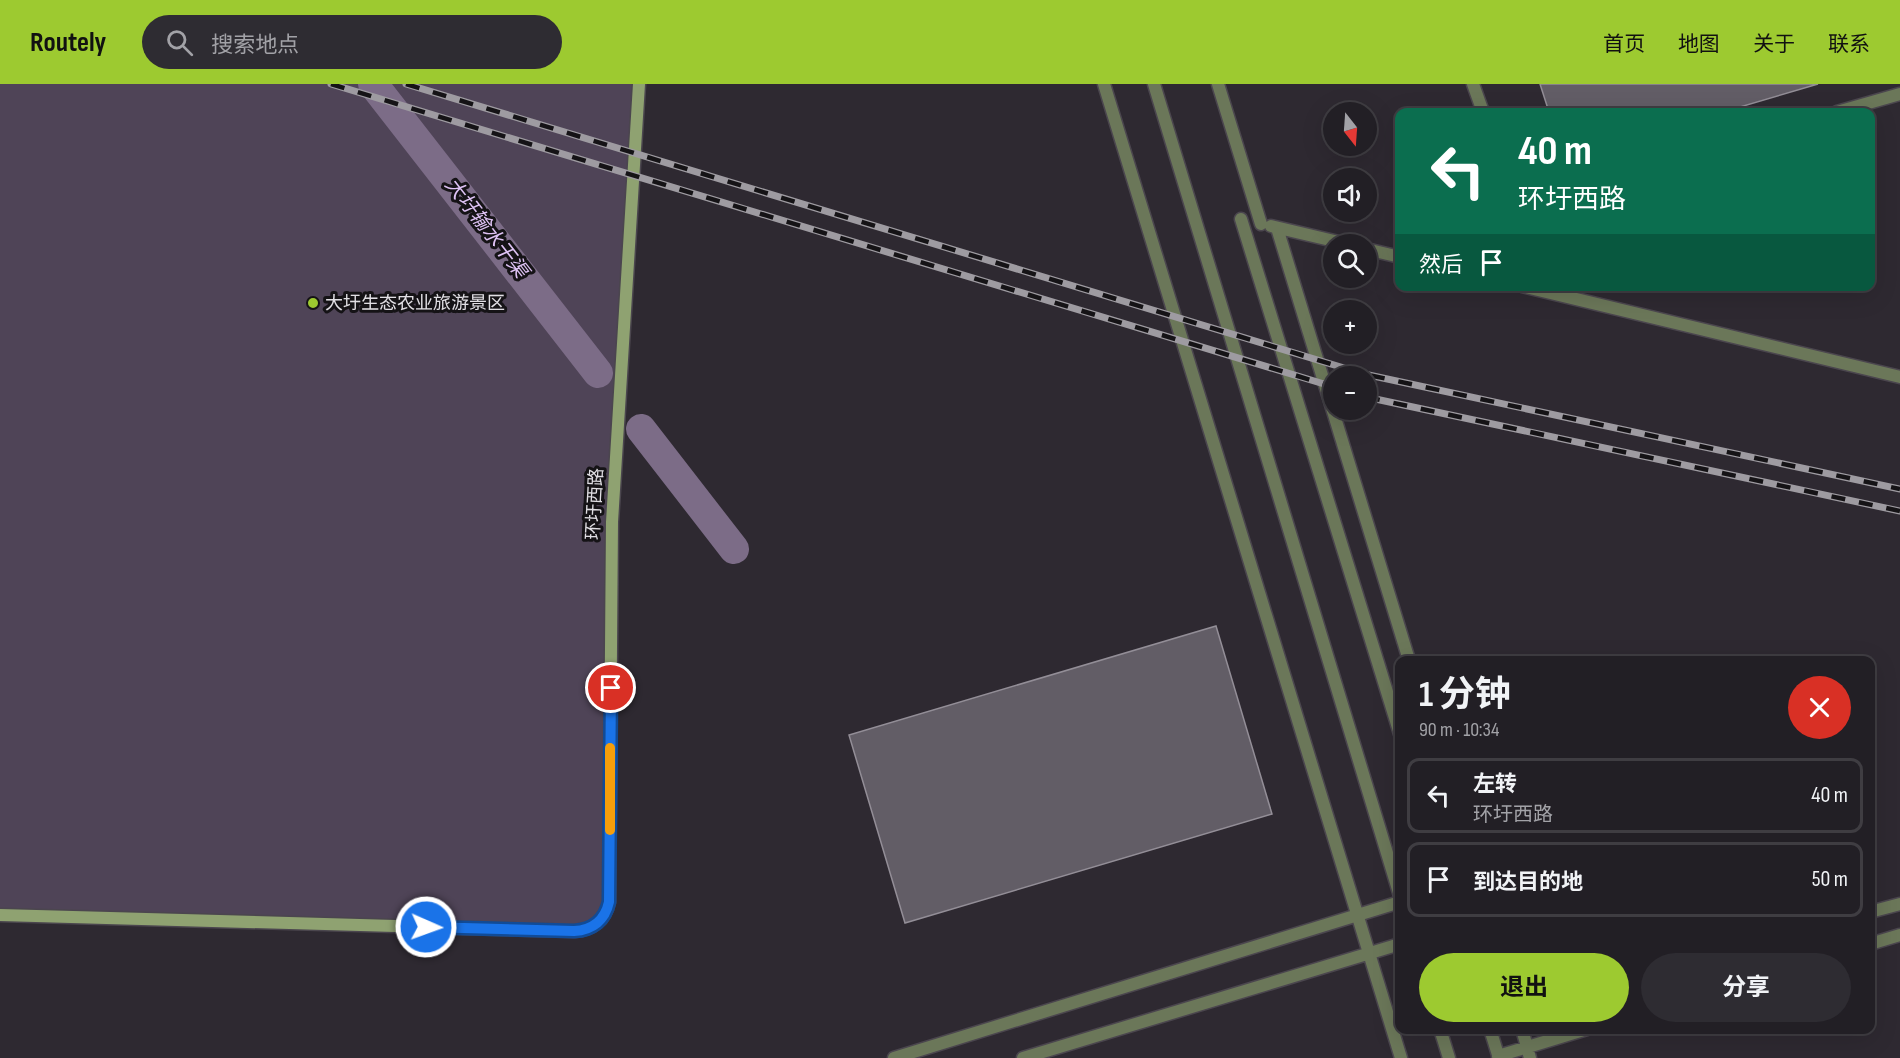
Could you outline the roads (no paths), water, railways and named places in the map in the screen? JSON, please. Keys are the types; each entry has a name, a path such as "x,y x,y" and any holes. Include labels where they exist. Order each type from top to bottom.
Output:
{"street":[{"name":"环圩西路","path":"0,915 574,931 587,929 597,923 606,913 609,902 612,522 639,84"}],"lane":[{"path":"1104,84 1401,1058"},
{"path":"1154,84 1395,879"},
{"path":"1218,84 1261,224"},
{"path":"1473,84 1482,108"},
{"path":"1851,108 1900,94"},
{"path":"1323,239 1241,219 1395,718"},
{"path":"1277,228 1408,656"},
{"path":"1377,252 1395,256"},
{"path":"1543,291 1900,377"},
{"path":"894,1058 1395,904"},
{"path":"1875,911 1900,904"},
{"path":"1875,942 1900,935"},
{"path":"1023,1058 1395,945"},
{"path":"1442,1034 1449,1058"},
{"path":"1491,1034 1498,1057 1529,1052 1574,1034"},
{"path":"1524,1034 1529,1052"}],"waterway":[{"name":"大圩输水干渠","path":"373,84 598,373"},
{"name":"大圩输水干渠","path":"641,429 734,549"}],"railway":[{"path":"331,84 1323,384"},
{"path":"406,84 1364,374 1900,489"},
{"path":"1377,399 1900,511"}],"place":[{"name":"大圩生态农业旅游景区","path":"313,303"}]}
